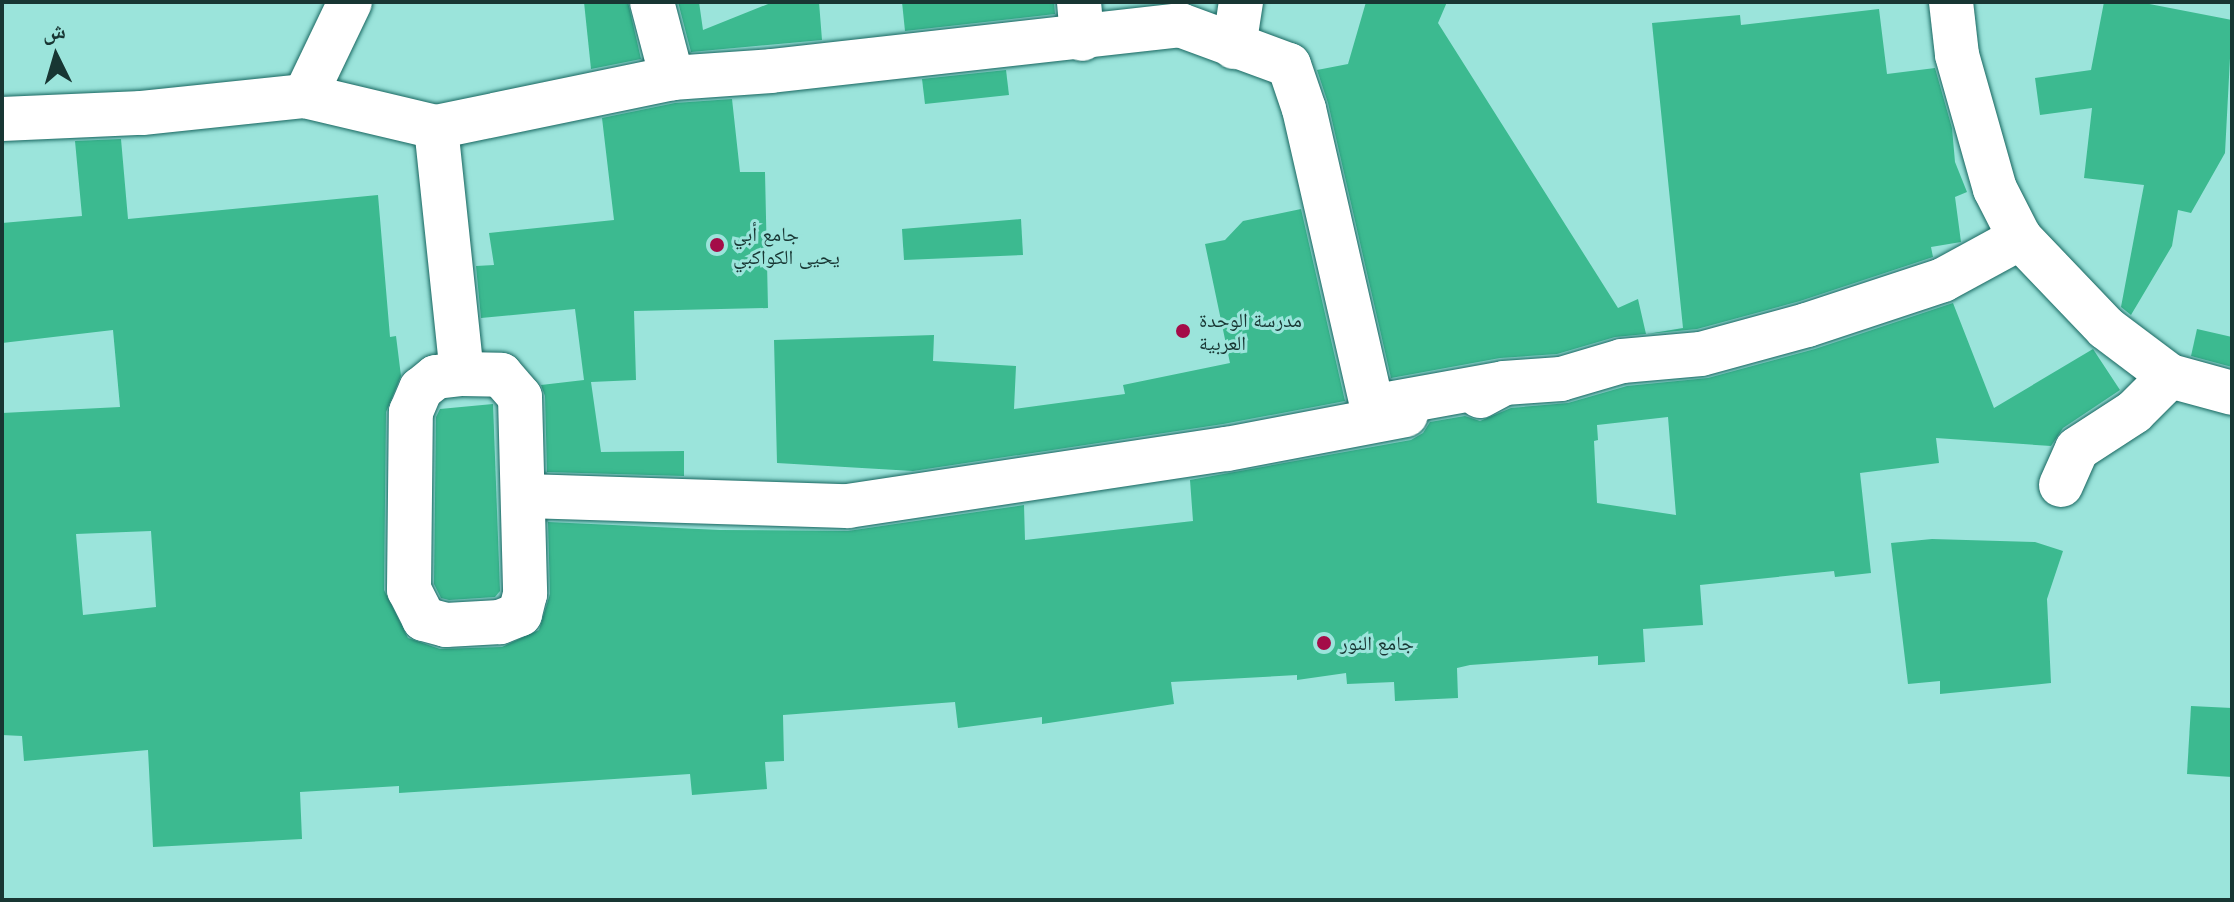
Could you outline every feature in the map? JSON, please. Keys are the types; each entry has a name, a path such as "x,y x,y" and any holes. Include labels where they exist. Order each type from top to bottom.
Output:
{"street":[{"path":"305,96 350,2"},
{"path":"652,2 672,78"},
{"path":"1234,47 1241,2"},
{"path":"1951,2 1957,55 1995,189 2020,238 2106,328 2170,376 2232,393"},
{"path":"2,119 142,113 305,96 436,127 672,78 771,71 1080,20 1180,25 1289,65 1304,109 1372,407 1504,383 1561,379 1622,361 1701,354 1807,325 1943,280 2020,238"},
{"path":"436,127 462,374"},
{"path":"462,374 501,375 520,397 525,594 520,614 500,622 446,625 424,619 409,590 411,412 421,389 436,377 462,374"},
{"path":"2061,485 2077,449 2134,412 2170,376"},
{"path":"524,496 848,506 1227,449 1464,404 1504,383"}],"building":[{"path":"584,2 628,2 641,59 591,69"},
{"path":"678,2 699,2 703,30 773,2 819,2 822,40 691,52"},
{"path":"902,2 1054,2 1055,14 905,31"},
{"path":"1366,2 1447,2 1438,23 1618,308 1638,299 1646,334 1615,337 1557,354 1500,358 1391,378 1328,103 1317,70 1348,64"},
{"path":"2104,2 2139,2 2232,20 2225,153 2191,213 2178,210 2172,246 2131,315 2121,307 2144,185 2084,178 2092,108 2040,115 2035,78 2091,70"},
{"path":"1879,9 1887,74 1935,68 1952,128 1955,162 1967,192 1955,197 1961,242 1931,247 1933,257 1800,301 1697,329 1647,334 1683,328 1652,23 1740,15 1741,25"},
{"path":"1006,70 1009,95 925,104 922,79"},
{"path":"732,99 740,172 765,172 768,308 634,311 636,380 591,382 601,452 684,451 684,476 547,472 545,396 541,385 584,380 575,309 481,318 476,266 494,265 489,233 614,220 602,118 675,103"},
{"path":"121,139 128,219 378,195 390,337 396,336 401,376 386,412 384,590 408,638 440,649 502,647 539,630 550,594 548,522 720,530 848,531 1024,505 1025,540 1193,521 1190,480 1411,440 1423,433 1430,422 1465,416 1480,421 1511,408 1568,403 1627,386 1708,378 1815,349 1953,303 1994,408 2093,349 2120,390 2063,428 2051,446 1936,438 1939,463 1860,473 1871,573 1835,577 1834,571 1700,585 1703,625 1643,629 1645,662 1598,665 1598,656 1470,665 1457,668 1458,698 1395,701 1394,682 1347,684 1346,673 1297,680 1297,675 1171,682 1174,704 1042,724 1042,717 958,728 955,702 783,715 784,761 765,762 767,789 692,795 690,774 399,793 399,786 300,792 302,839 153,847 148,750 24,761 22,736 2,735 2,413 120,407 113,330 2,343 2,223 82,216 75,141","holes":["1668,417 1676,515 1597,503 1594,441 1598,440 1597,425","151,531 156,607 83,615 76,534"]},
{"path":"1301,209 1345,401 1223,424 913,471 777,463 774,340 934,335 933,361 1016,366 1014,409 1125,394 1123,385 1230,363 1205,244 1225,240 1243,221"},
{"path":"1021,219 1023,255 904,260 902,229"},
{"path":"2197,329 2232,337 2232,367 2191,356"},
{"path":"493,404 500,591 495,597 449,600 441,598 434,584 436,417 440,409"},
{"path":"1932,539 2035,542 2063,551 2047,599 2051,683 1940,694 1940,681 1908,684 1891,543"},
{"path":"2191,706 2232,708 2232,777 2187,774"}],"place":[{"name":"جامع أبي يحيى الكواكبي","path":"717,245"},
{"name":"مدرسة الوحدة العربية","path":"1183,331"},
{"name":"جامع النور","path":"1324,643"}]}
